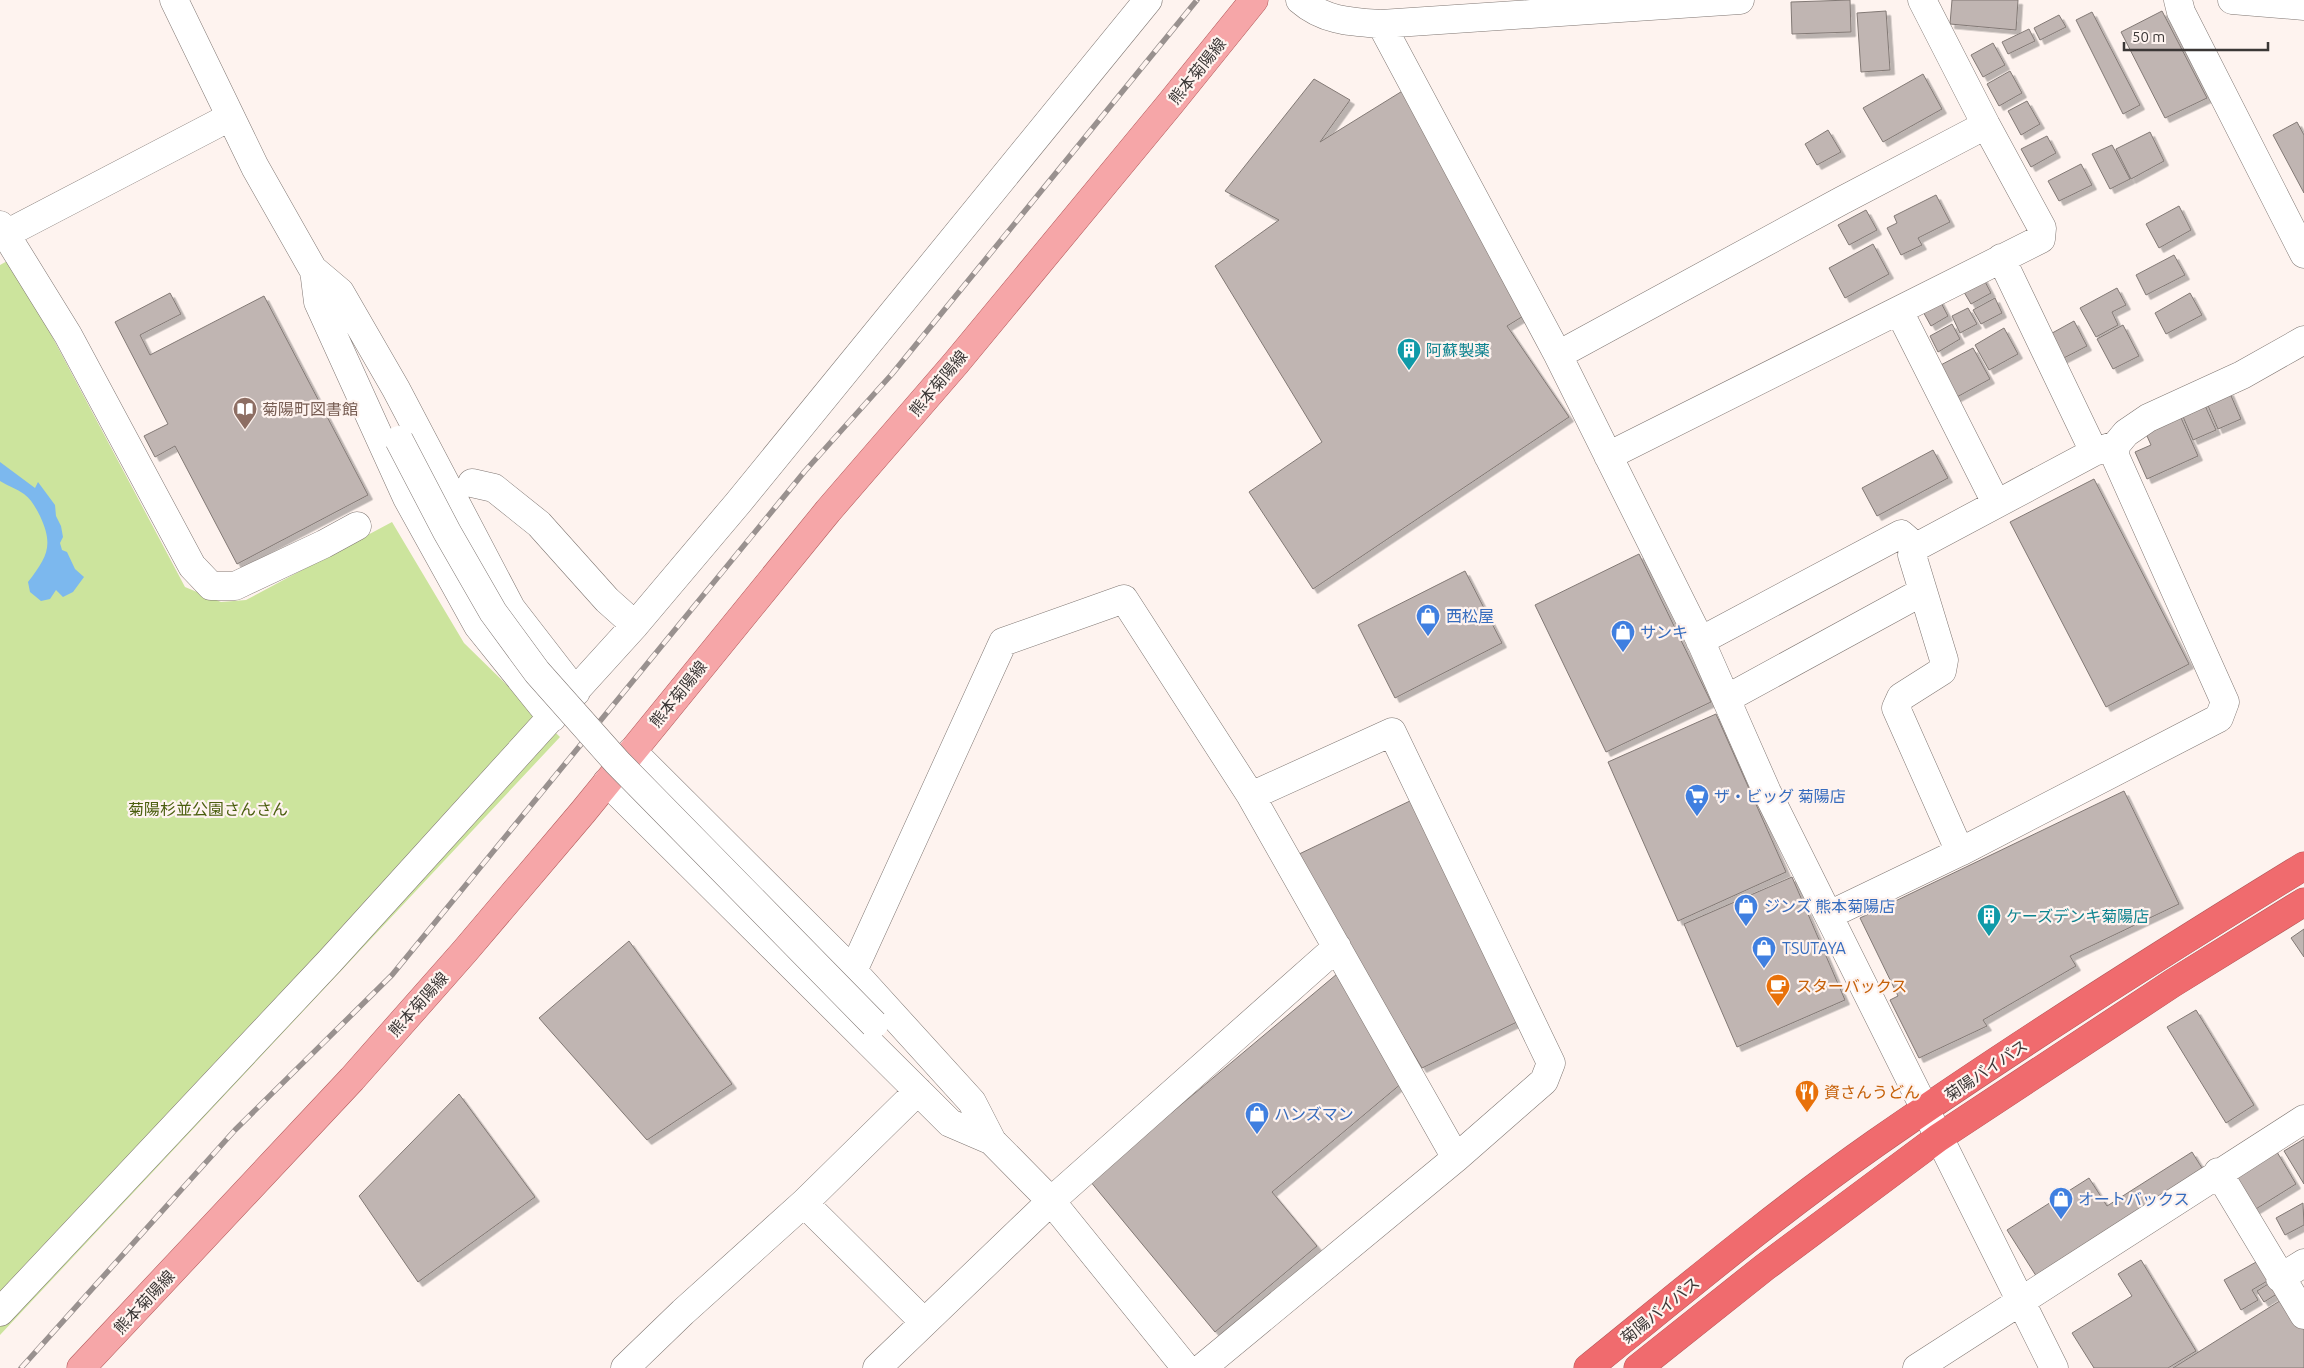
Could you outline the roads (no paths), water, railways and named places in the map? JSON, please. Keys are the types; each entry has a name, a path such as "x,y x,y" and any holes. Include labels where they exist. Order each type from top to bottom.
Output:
{"highway":[{"name":"菊陽バイパス","path":"1588,1368 1748,1238 1875,1144 2160,955 2304,866"},
{"name":"菊陽バイパス","path":"1638,1368 1765,1266 1938,1138 2174,983 2304,902"}],"main road":[{"name":"熊本菊陽線","path":"81,1368 352,1079 465,952 632,752 828,511 956,363 1164,112 1254,0"}],"street":[{"path":"174,0 255,167 314,270 447,532 493,612 537,672 617,762 1051,1201 1186,1368"},
{"path":"0,1312 323,968 635,625 738,503 1148,0"},
{"path":"1300,0 1306,6 1340,21 1381,24 1740,0"},
{"path":"1608,456 2041,239 2042,228 1986,125 1922,0"},
{"path":"2178,0 2181,12 2304,254"},
{"path":"2232,0 2304,6"},
{"path":"1381,24 1558,355 1700,641 1767,792 2054,1368"},
{"path":"230,117 2,232 68,335 192,566 212,586 235,586 324,544 357,526"},
{"path":"1558,355 1833,205 1986,125"},
{"path":"1829,915 1960,852 2219,718 2225,702 2115,456 2105,448 2001,258"},
{"path":"314,270 340,292 396,389 511,608 576,692"},
{"path":"314,270 318,302 406,498 478,626 552,718"},
{"path":"1899,311 1996,503"},
{"path":"1960,852 1896,708 1901,697 1942,671 1944,660 1912,555 1916,547 1996,503 2105,448 2148,418 2242,375 2304,340"},
{"path":"472,483 494,488 539,524 607,600 635,625"},
{"path":"1700,641 1901,534 1916,547"},
{"path":"1726,699 1922,592"},
{"path":"853,971 1003,642 1124,599 1251,796 1456,1158"},
{"path":"1202,1368 1456,1158 1544,1081 1551,1063 1392,732 1251,796"},
{"path":"632,752 853,971 972,1102 992,1141"},
{"path":"607,782 950,1123 992,1141"},
{"path":"877,1368 1051,1201 1337,947"},
{"path":"625,1368 683,1312 804,1203 918,1091"},
{"path":"1917,1368 2020,1303 2218,1172 2304,1119"},
{"path":"2218,1172 2304,1315"},
{"path":"804,1203 924,1322"},
{"path":"2280,1278 2304,1262"}],"water":[{"path":"0,462 35,488 38,482 55,505 56,516 61,526 63,537 60,543 62,550 67,552 75,569 84,577 73,592 63,597 56,590 50,599 41,601 30,592 28,582 44,558 47,535 40,516 29,498 0,481"}],"railway":[{"path":"21,1368 235,1130 392,975 805,471 892,374 1197,0"}],"place":[{"name":"阿蘇製薬","path":"1409,371"},
{"name":"菊陽町図書館","path":"245,430"},
{"name":"西松屋","path":"1428,637"},
{"name":"サンキ","path":"1623,653"},
{"name":"ザ・ビッグ 菊陽店","path":"1697,817"},
{"name":"ジンズ 熊本菊陽店","path":"1746,927"},
{"name":"ケーズデンキ菊陽店","path":"1989,937"},
{"name":"TSUTAYA","path":"1764,969"},
{"name":"スターバックス","path":"1778,1007"},
{"name":"資さんうどん","path":"1807,1113"},
{"name":"ハンズマン","path":"1257,1135"},
{"name":"オートバックス","path":"2061,1220"}],"park label":[{"name":"菊陽杉並公園さんさん","path":"208,809"}]}
